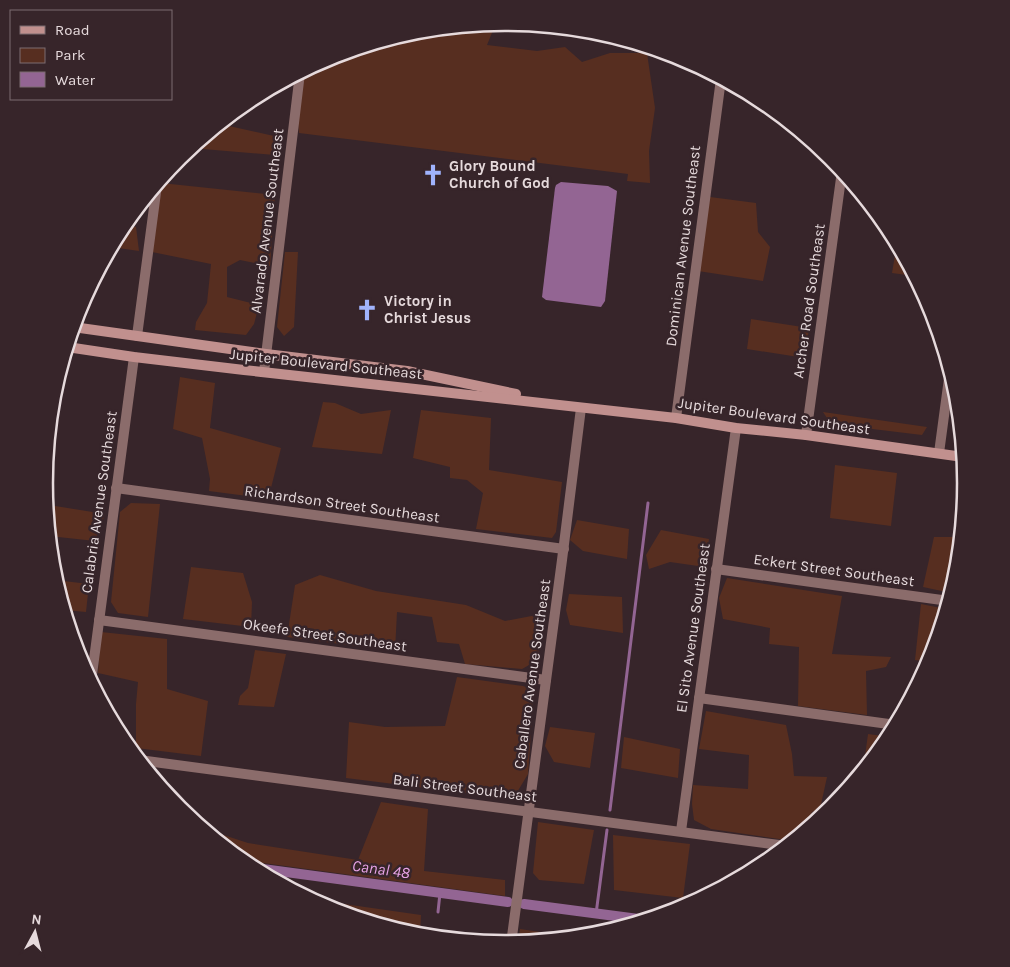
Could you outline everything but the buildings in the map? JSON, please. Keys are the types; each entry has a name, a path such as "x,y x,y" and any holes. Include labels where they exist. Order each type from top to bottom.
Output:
{"street":[{"name":"Alvarado Avenue Southeast","path":"264,372 299,81"},
{"name":"Dominican Avenue Southeast","path":"676,418 720,86"},
{"name":"Archer Road Southeast","path":"806,436 841,180"},
{"path":"136,336 155,197"},
{"name":"Jupiter Boulevard Southeast","path":"81,328 266,354 407,371 581,408"},
{"name":"Jupiter Boulevard Southeast","path":"74,348 134,357 676,418 736,428 956,456"},
{"name":"Calabria Avenue Southeast","path":"93,670 134,357"},
{"path":"938,453 947,389"},
{"name":"Caballero Avenue Southeast","path":"512,936 581,408"},
{"name":"El Sito Avenue Southeast","path":"681,831 736,428"},
{"name":"Richardson Street Southeast","path":"116,488 564,549"},
{"name":"Eckert Street Southeast","path":"716,569 942,600"},
{"name":"Okeefe Street Southeast","path":"99,620 546,680"},
{"path":"699,698 888,724"},
{"name":"Bali Street Southeast","path":"148,761 777,845"}],"green space":[{"path":"493,31 487,45 537,51 565,47 582,62 610,53 647,54 655,108 649,151 650,183 627,181 628,174 299,133 298,124 305,78 360,55 388,47 446,35 475,32"},
{"path":"229,126 274,136 275,155 201,149"},
{"path":"166,184 275,195 270,266 240,260 227,267 227,297 259,305 254,324 246,335 195,330 196,322 207,303 211,264 152,252 160,191"},
{"path":"710,197 756,203 758,232 770,247 763,281 698,271"},
{"path":"133,226 136,227 139,251 119,248"},
{"path":"285,252 298,252 294,327 284,336 277,327"},
{"path":"895,254 907,275 892,273"},
{"path":"751,319 809,328 805,358 747,349"},
{"path":"180,377 215,383 210,428 281,448 270,492 255,497 209,491 210,479 202,438 173,429"},
{"path":"323,402 335,403 361,414 391,410 382,454 312,447"},
{"path":"421,410 491,418 489,470 562,482 556,532 552,538 476,529 483,493 467,480 450,478 450,467 413,458"},
{"path":"823,412 927,427 922,435 831,424"},
{"path":"835,465 897,473 891,526 830,518"},
{"path":"131,503 160,504 148,617 118,613 111,602 120,512"},
{"path":"54,506 105,514 95,541 56,537"},
{"path":"577,520 629,529 627,559 583,551 570,540"},
{"path":"661,530 709,539 705,567 670,562 649,569 646,555"},
{"path":"934,537 954,537 944,592 923,587"},
{"path":"191,567 243,573 252,602 251,627 183,619"},
{"path":"320,575 376,591 466,605 505,621 542,614 538,660 522,669 465,664 459,644 437,642 432,617 397,612 395,651 287,637 295,585"},
{"path":"727,578 842,596 832,654 891,657 886,667 866,671 867,715 798,706 799,647 769,644 770,628 723,619 719,598"},
{"path":"63,581 89,584 86,612 71,611"},
{"path":"569,594 622,597 623,633 570,625 566,610"},
{"path":"921,604 940,608 921,661 915,660"},
{"path":"101,632 167,639 167,689 208,701 201,756 138,748 136,745 138,682 98,673"},
{"path":"255,650 286,654 274,707 238,705 240,696 248,688"},
{"path":"457,677 523,686 534,690 528,774 513,799 346,778 349,722 385,727 445,726"},
{"path":"706,711 786,725 794,776 827,777 820,807 812,812 803,824 783,840 711,829 694,820 692,804 693,785 748,789 749,755 699,749"},
{"path":"550,727 595,733 590,768 554,762 545,746"},
{"path":"868,734 881,736 865,758"},
{"path":"624,737 680,749 678,778 621,768"},
{"path":"381,802 428,809 424,871 505,880 505,896 258,862 219,834 248,843 358,860"},
{"path":"538,822 594,830 584,884 539,880 533,873"},
{"path":"613,835 690,844 683,898 614,890"},
{"path":"337,903 421,915 420,928 360,912"},
{"path":"520,929 550,933 535,935 519,936"}],"water":[{"path":"561,182 608,186 617,191 605,301 601,307 546,300 542,297 555,188"}],"waterway":[{"path":"610,810 648,503"},
{"path":"596,914 607,830"},
{"name":"Canal 48","path":"271,870 508,902"},
{"path":"438,912 440,893"},
{"name":"Canal 48","path":"524,904 630,918"}],"place":[{"name":"Glory Bound Church of God","path":"433,175"},
{"name":"Victory in Christ Jesus","path":"367,310"}]}
